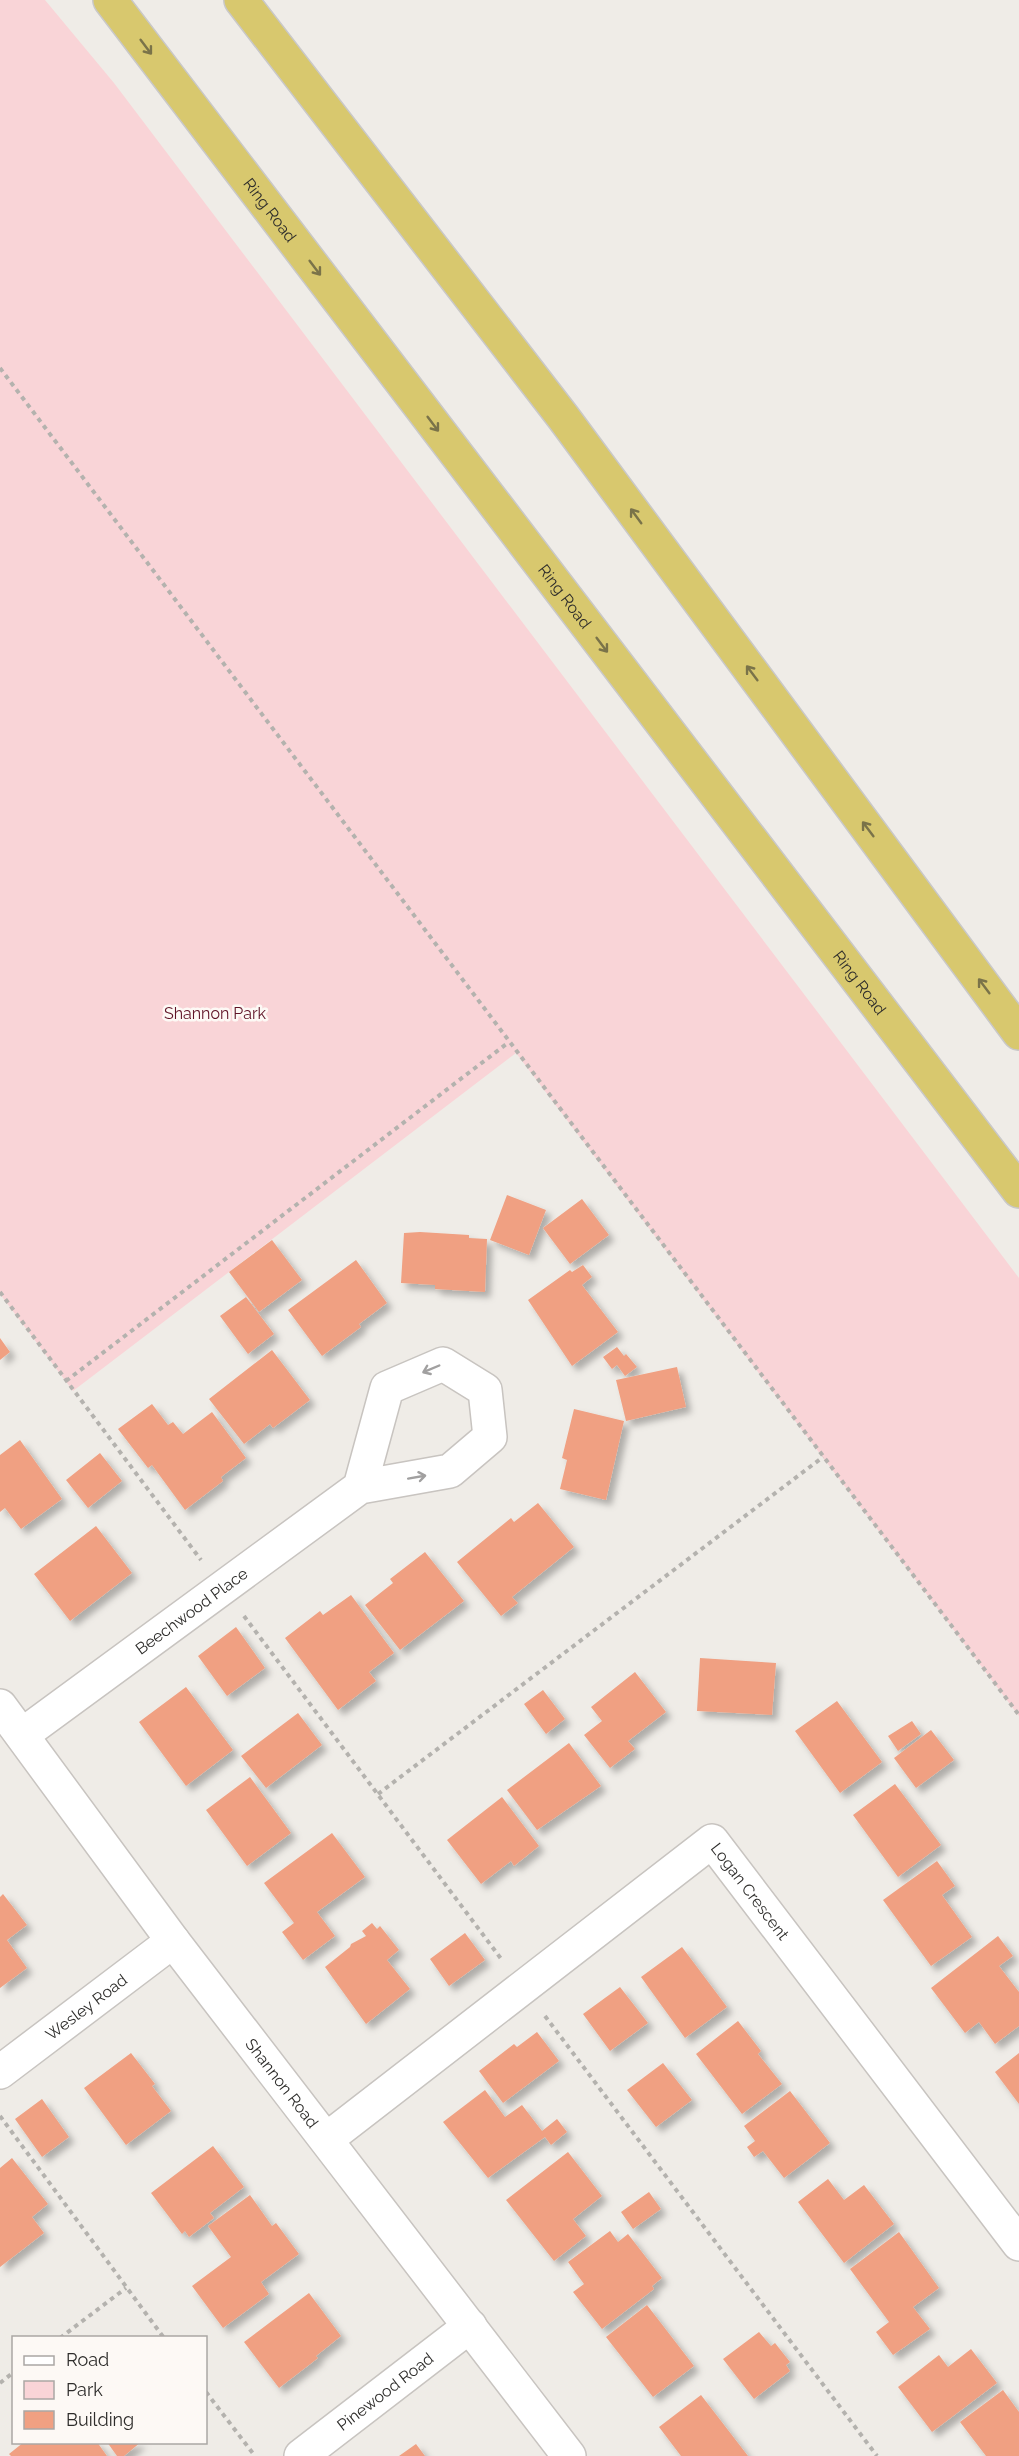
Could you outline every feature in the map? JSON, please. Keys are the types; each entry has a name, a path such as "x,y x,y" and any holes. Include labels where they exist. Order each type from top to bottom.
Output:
{"highway":[{"name":"Ring Road","path":"110,0 1019,1191"},
{"path":"241,0 563,417 1019,1033"}],"street":[{"name":"Beechwood Place","path":"22,1735 360,1487"},
{"name":"Shannon Road","path":"0,1706 173,1941 569,2456"},
{"name":"Logan Crescent","path":"327,2139 712,1841 1019,2244"},
{"name":"Wesley Road","path":"0,2072 173,1941"},
{"name":"Pinewood Road","path":"301,2456 470,2326"}],"path":[{"path":"0,368 1019,1715"},
{"path":"66,1382 509,1042"},
{"path":"0,1292 877,2456"},
{"path":"378,1794 823,1457"},
{"path":"0,2116 163,2336"},
{"path":"61,2336 126,2288"},
{"path":"207,2393 255,2456"}],"green space":[{"name":"Shannon Park","path":"0,0 45,0 114,83 1019,1278 1019,1716 516,1053 73,1391 0,1294"}],"building":[{"path":"507,1195 546,1210 529,1255 490,1240"},
{"path":"582,1199 609,1235 570,1264 543,1228"},
{"path":"404,1233 469,1235 469,1238 487,1239 485,1292 435,1289 435,1285 401,1283"},
{"path":"272,1240 302,1280 259,1312 229,1272"},
{"path":"356,1260 387,1303 359,1324 361,1327 322,1356 288,1310"},
{"path":"583,1265 592,1277 582,1285 618,1332 572,1366 528,1300 570,1270 572,1272"},
{"path":"246,1297 274,1334 248,1354 220,1316"},
{"path":"0,1338 10,1352 0,1360"},
{"path":"617,1347 637,1367 625,1376 617,1365 612,1369 603,1357"},
{"path":"272,1350 310,1400 273,1428 270,1424 244,1444 209,1399"},
{"path":"677,1367 686,1407 626,1421 616,1380"},
{"path":"152,1404 168,1425 173,1422 183,1434 212,1412 246,1458 221,1477 223,1481 185,1510 152,1465 148,1468 118,1429"},
{"path":"574,1409 624,1421 606,1500 560,1489 567,1460 562,1458"},
{"path":"20,1440 62,1499 21,1529 5,1508 0,1512 0,1455"},
{"path":"100,1453 122,1481 88,1508 66,1480"},
{"path":"538,1503 574,1547 512,1597 518,1603 501,1616 457,1562 511,1518 514,1522"},
{"path":"96,1526 132,1573 70,1621 34,1574"},
{"path":"425,1552 464,1601 400,1650 365,1605 393,1583 390,1579"},
{"path":"351,1595 394,1653 369,1672 376,1681 338,1710 285,1638 320,1611 323,1615"},
{"path":"236,1627 265,1668 227,1696 198,1656"},
{"path":"700,1658 776,1663 772,1715 697,1711"},
{"path":"635,1672 666,1712 628,1741 635,1749 610,1768 584,1735 602,1721 591,1707"},
{"path":"186,1687 233,1750 186,1786 139,1722"},
{"path":"543,1690 565,1719 546,1734 524,1704"},
{"path":"837,1701 882,1762 840,1793 795,1731"},
{"path":"298,1713 322,1745 266,1788 241,1756"},
{"path":"912,1721 921,1734 898,1751 888,1736"},
{"path":"931,1730 954,1760 916,1788 894,1758"},
{"path":"569,1743 601,1786 537,1830 507,1790"},
{"path":"250,1777 291,1833 247,1866 206,1810"},
{"path":"895,1784 941,1845 898,1877 853,1815"},
{"path":"502,1797 539,1846 514,1866 511,1861 481,1884 447,1840"},
{"path":"332,1833 365,1877 317,1912 335,1936 303,1960 282,1932 294,1923 264,1883"},
{"path":"937,1861 955,1886 942,1895 972,1937 931,1966 883,1900"},
{"path":"3,1894 27,1925 7,1940 27,1968 0,1988 0,1897"},
{"path":"372,1923 377,1929 380,1926 399,1950 387,1960 410,1989 366,2024 325,1967 351,1944 366,1936 362,1931"},
{"path":"465,1933 485,1960 449,1986 430,1959"},
{"path":"998,1936 1013,1956 999,1966 1019,1992 1019,2026 995,2044 979,2022 965,2033 931,1988"},
{"path":"682,1947 727,2007 685,2038 641,1977"},
{"path":"620,1987 648,2023 610,2051 583,2014"},
{"path":"738,2021 761,2051 758,2054 782,2084 742,2114 696,2054"},
{"path":"537,2032 559,2061 503,2103 479,2071 514,2044 517,2047"},
{"path":"131,2053 155,2084 152,2086 171,2111 126,2145 84,2088"},
{"path":"1019,2053 1019,2104 995,2072"},
{"path":"663,2063 692,2100 656,2127 627,2090"},
{"path":"485,2090 505,2117 522,2105 542,2131 557,2119 567,2132 551,2145 545,2137 488,2178 443,2122"},
{"path":"790,2091 830,2143 784,2178 763,2151 754,2157 747,2147 755,2141 744,2126"},
{"path":"42,2099 69,2137 42,2157 15,2119"},
{"path":"213,2146 244,2187 210,2213 214,2218 189,2237 185,2231 182,2234 151,2193"},
{"path":"568,2152 602,2196 573,2219 586,2236 554,2261 506,2200"},
{"path":"12,2158 48,2204 32,2217 44,2233 0,2267 0,2168"},
{"path":"828,2179 844,2200 864,2185 894,2224 844,2263 798,2202"},
{"path":"649,2192 661,2209 633,2229 621,2212"},
{"path":"250,2195 272,2226 276,2223 299,2254 261,2282 269,2294 223,2328 192,2286 231,2257 208,2226"},
{"path":"610,2231 618,2242 628,2234 662,2278 652,2286 654,2289 602,2329 573,2292 584,2284 568,2262"},
{"path":"899,2232 939,2288 913,2307 930,2329 893,2355 876,2332 889,2322 850,2269"},
{"path":"309,2293 341,2336 316,2356 318,2358 279,2388 244,2342"},
{"path":"647,2305 694,2366 653,2397 606,2337"},
{"path":"759,2332 771,2346 775,2343 790,2362 786,2365 790,2371 754,2399 723,2359"},
{"path":"971,2349 997,2383 932,2432 898,2387 939,2355 948,2367"},
{"path":"1003,2390 1019,2412 1019,2456 986,2456 960,2422"},
{"path":"701,2395 748,2456 681,2456 659,2427"},
{"path":"22,2444 98,2444 107,2456 11,2456 9,2454"},
{"path":"108,2444 139,2444 124,2456 117,2456"},
{"path":"416,2444 425,2456 399,2456"}]}
